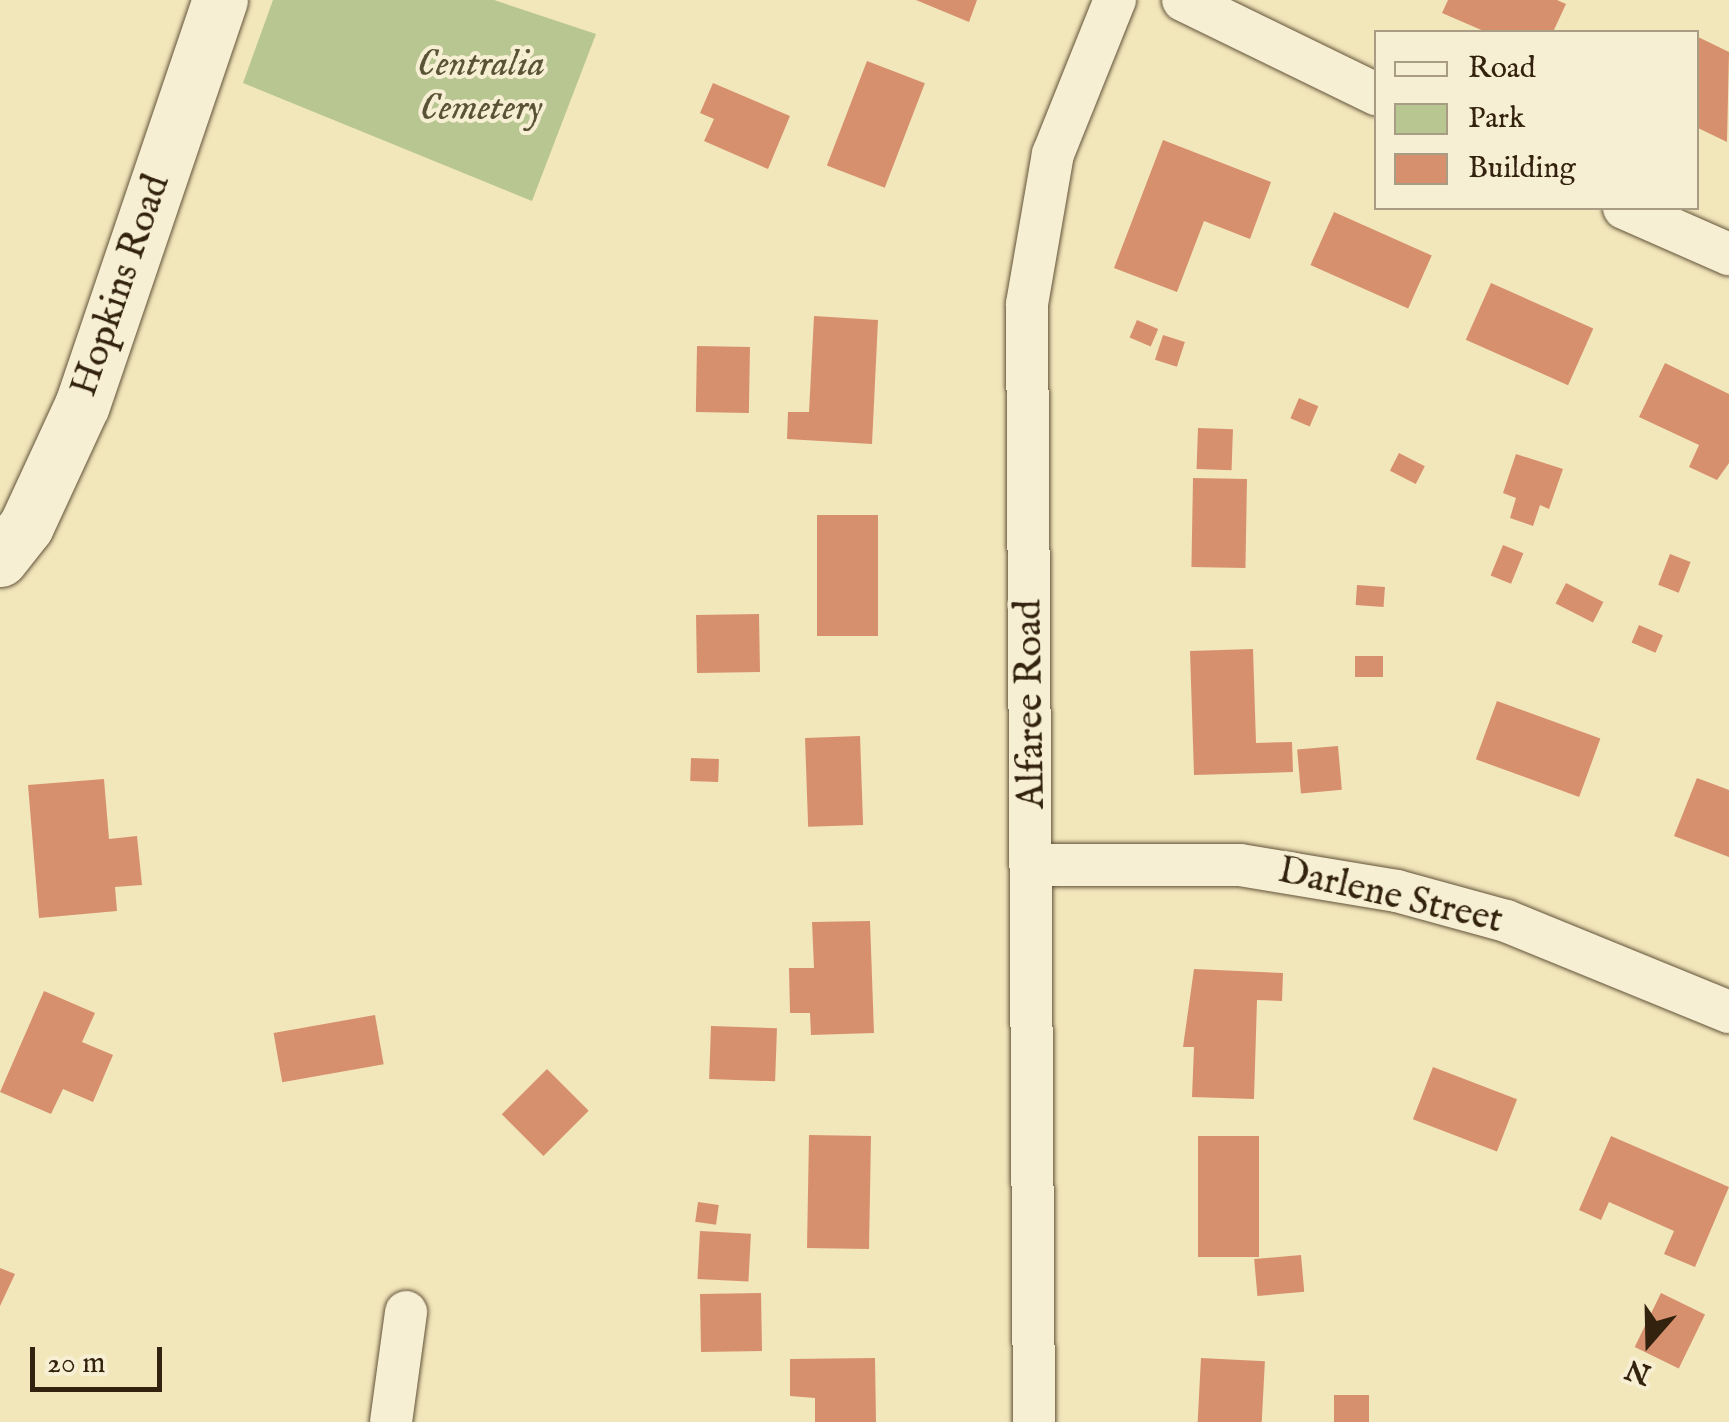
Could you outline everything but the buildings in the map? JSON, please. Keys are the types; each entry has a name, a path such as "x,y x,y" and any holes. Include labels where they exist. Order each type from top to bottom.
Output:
{"main road":[{"name":"Hopkins Road","path":"0,559 26,526 82,404 220,0"}],"street":[{"name":"Alfaree Road","path":"1034,1422 1034,865 1027,304 1054,154 1115,0"},
{"path":"1183,0 1374,93"},
{"path":"1629,210 1729,254"},
{"name":"Darlene Street","path":"1034,865 1240,865 1396,891 1506,921 1729,1012"},
{"path":"391,1422 406,1312"}],"green space":[{"name":"Centralia Cemetery","path":"273,0 494,0 596,34 532,201 243,83"}]}
